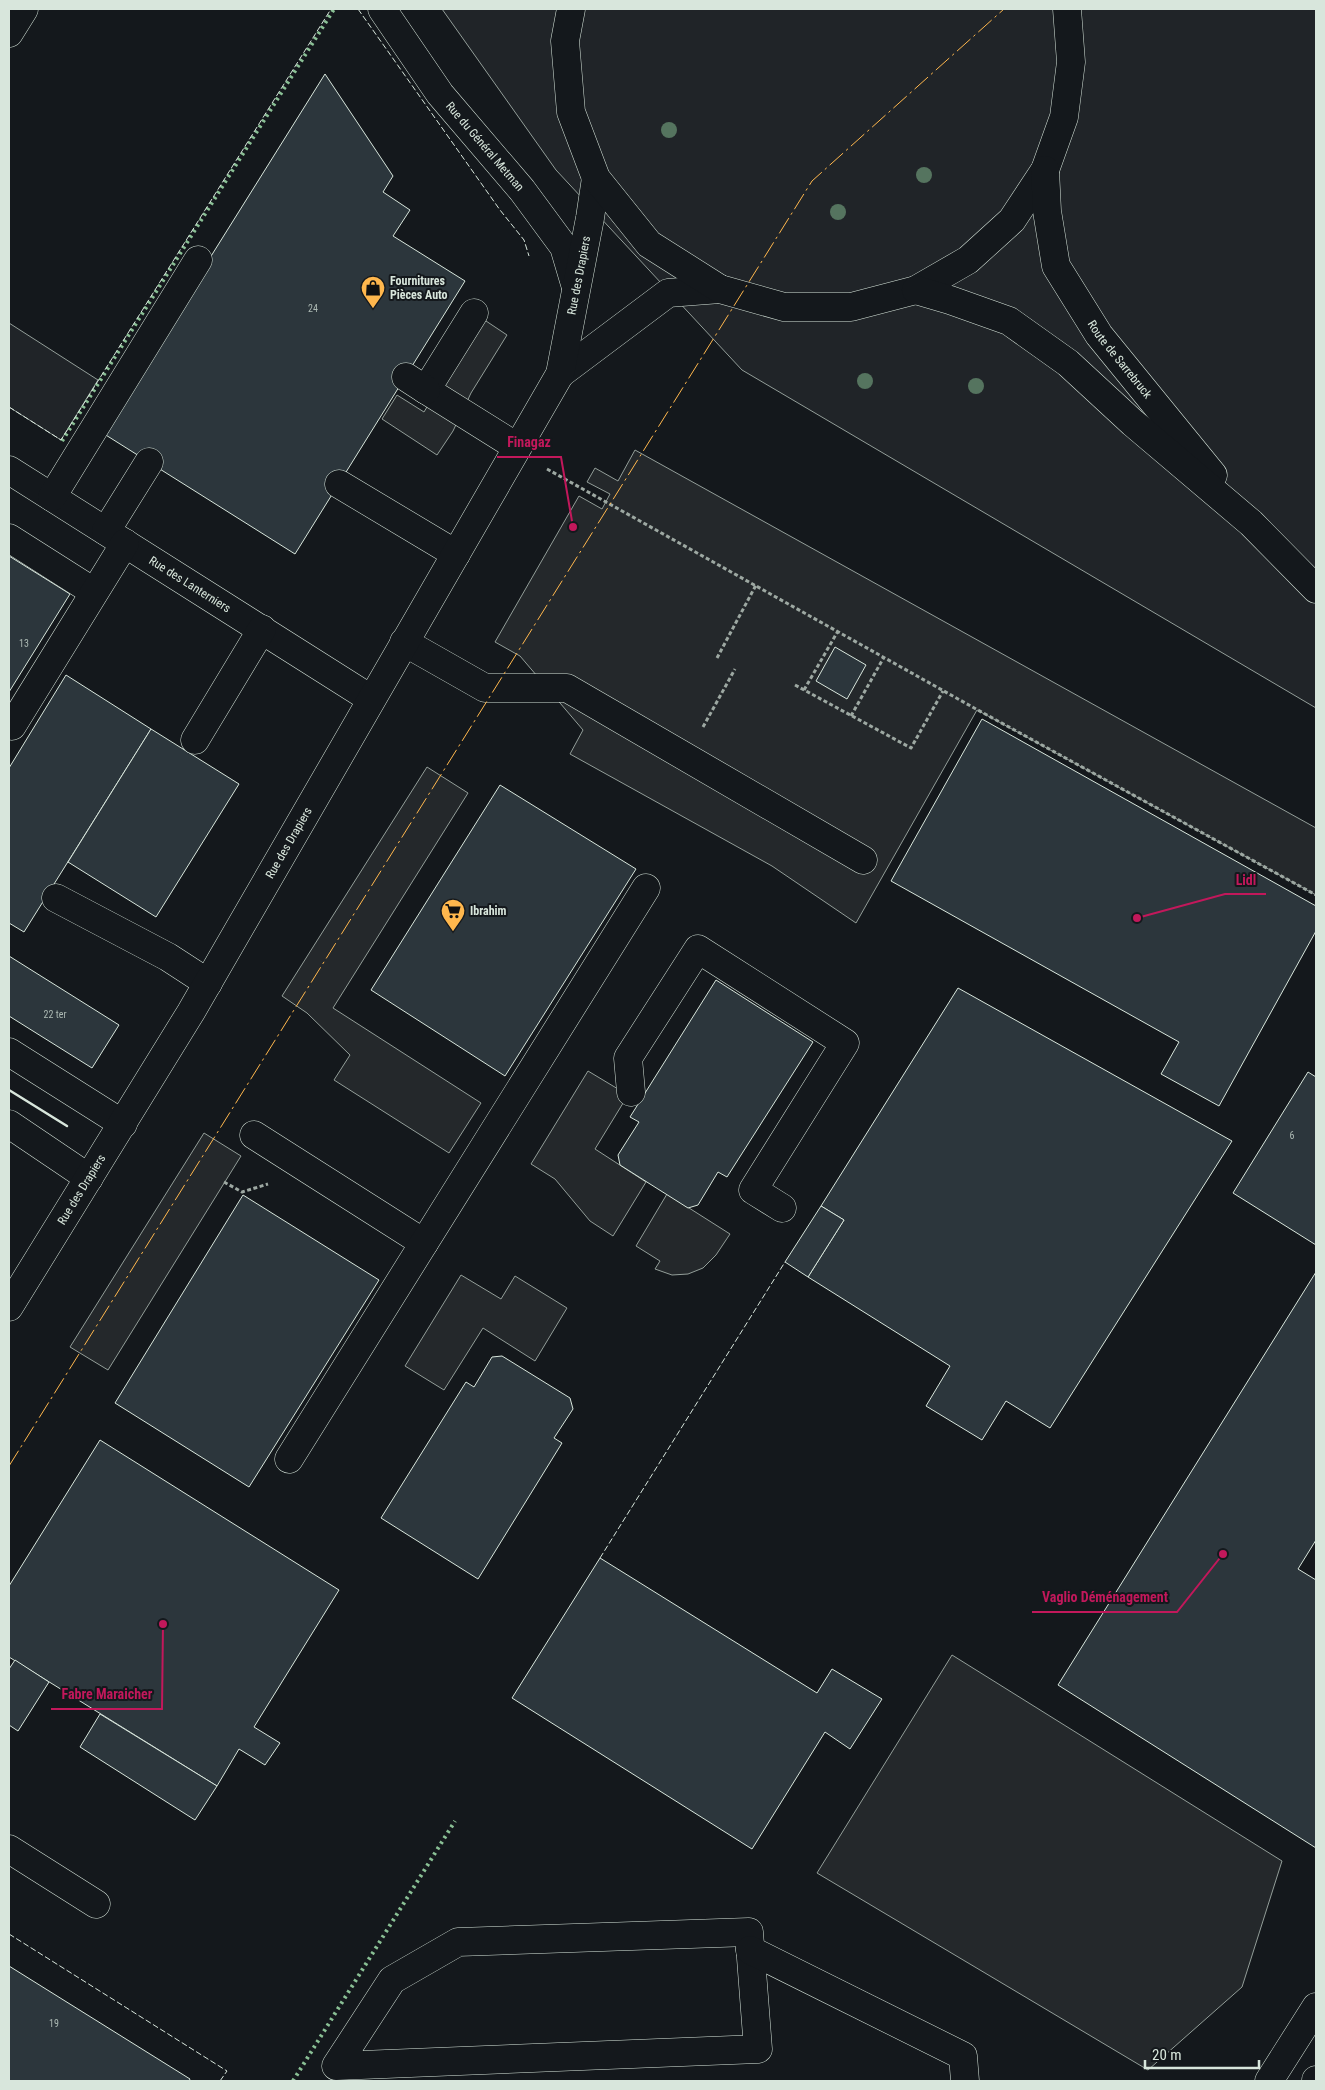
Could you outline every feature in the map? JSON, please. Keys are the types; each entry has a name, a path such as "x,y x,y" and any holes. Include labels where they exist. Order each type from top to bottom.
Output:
{"street":[{"path":"9,33 24,9"},
{"name":"Rue du Général Metman","path":"382,9 440,94 522,190 564,247 577,289"},
{"path":"571,9 564,40 571,112 596,178 648,244 720,289 784,307 851,307 916,290 968,260 1012,220 1045,170 1064,117 1071,62 1067,9"},
{"name":"Route de Sarrebruck","path":"1045,170 1047,211 1056,266 1099,335 1251,523"},
{"name":"Rue des Drapiers","path":"9,1306 123,1124 208,983 560,374 596,178"},
{"path":"52,496 198,260"},
{"name":"Rue des Drapiers","path":"560,374 668,294 720,289"},
{"name":"Route de Sarrebruck","path":"916,290 1009,321 1068,363 1133,423 1251,523 1316,589"},
{"path":"474,313 416,383 517,447"},
{"path":"12,726 94,592 115,537 149,462"},
{"name":"Rue des Lanterniers","path":"9,470 371,698"},
{"path":"339,484 456,554"},
{"path":"9,538 94,592"},
{"path":"195,740 262,629"},
{"path":"404,642 486,688 568,688 863,860"},
{"path":"289,1459 646,888"},
{"path":"56,898 168,957 208,983"},
{"path":"631,1092 628,1058 698,949 845,1043 753,1190 782,1208"},
{"path":"9,1052 123,1124"},
{"path":"9,1124 89,1178"},
{"path":"254,1135 424,1243"},
{"path":"9,1849 96,1904"},
{"path":"749,1932 750,1950 758,2050 336,2066 392,1980 458,1942 749,1932"},
{"path":"750,1950 963,2056 965,2081"},
{"path":"1269,2081 1316,2007"}],"path":[{"path":"547,469 943,690 1316,894"},
{"path":"717,658 756,585"},
{"path":"804,690 838,631"},
{"path":"851,716 884,657"},
{"path":"687,758 735,668"},
{"path":"795,685 911,748 943,690"},
{"path":"224,1182 242,1192 273,1183"}],"shaded area":[{"path":"442,9 1316,9 1316,708 742,370 556,170"},
{"path":"480,317 507,335 471,393 453,431 437,455 382,419 397,395 424,412"},
{"path":"9,323 98,380 61,440 9,407"},
{"path":"635,450 1316,828 1316,895 977,710 856,923 772,866 570,754 583,730 520,656 495,642 579,496 602,509 610,494 587,482 595,468 618,481"},
{"path":"427,767 468,793 333,1008 481,1103 449,1153 334,1080 350,1055 307,1013 282,996"},
{"path":"588,1071 628,1095 595,1149 646,1182 613,1236 590,1221 555,1179 531,1164"},
{"path":"204,1133 241,1156 108,1370 70,1347"},
{"path":"667,1194 730,1234 716,1255 703,1268 688,1274 672,1275 655,1269 660,1261 636,1246"},
{"path":"461,1275 501,1299 515,1276 567,1308 535,1361 483,1328 444,1390 405,1366"},
{"path":"952,1655 1282,1861 1242,1987 1148,2070 817,1873"}],"building":[{"path":"325,74 393,176 383,192 410,210 393,236 465,281 295,554 101,432"},
{"path":"9,556 70,594 9,692"},
{"path":"835,647 866,665 847,699 816,681"},
{"path":"66,675 151,729 24,932 9,923 9,768"},
{"path":"982,719 1316,906 1316,931 1219,1106 1161,1074 1179,1042 891,881"},
{"path":"151,729 239,784 156,917 68,862"},
{"path":"500,785 636,869 505,1076 371,990"},
{"path":"9,956 119,1025 92,1068 9,1016"},
{"path":"716,980 813,1042 727,1177 718,1172 698,1205 688,1208 620,1165 618,1155 639,1122 630,1117"},
{"path":"958,988 1232,1141 1050,1428 1006,1401 982,1440 926,1406 950,1366 808,1277 844,1220 821,1206"},
{"path":"1308,1072 1316,1077 1316,1245 1233,1193"},
{"path":"243,1195 379,1280 249,1487 115,1403"},
{"path":"821,1206 844,1220 808,1277 785,1262"},
{"path":"1316,1272 1316,1540 1298,1569 1316,1580 1316,1848 1058,1685"},
{"path":"502,1356 570,1398 573,1409 554,1438 562,1443 478,1579 381,1518 466,1382 474,1387 492,1357"},
{"path":"100,1440 339,1590 254,1727 280,1743 265,1765 239,1749 217,1786 9,1657 9,1586"},
{"path":"600,1558 817,1693 832,1669 882,1699 850,1749 825,1732 752,1849 512,1698"},
{"path":"15,1660 49,1682 18,1731 9,1725 9,1669"},
{"path":"100,1714 217,1786 195,1820 80,1747"},
{"path":"9,1966 190,2079 189,2081 9,2081"}],"hedge":[{"path":"62,441 334,9"},
{"path":"293,2081 455,1821"}],"fence":[{"path":"9,407 61,440 331,9"},
{"path":"358,9 500,210 524,240 529,256"},
{"path":"600,1558 785,1262"},
{"path":"9,1934 227,2071 220,2081"}],"wall":[{"path":"9,1090 67,1126"}],"power":[{"path":"9,1466 812,181 1004,9"}],"place":[{"name":"Fournitures Pièces Auto","path":"373,309"},
{"name":"Finagaz","path":"573,527"},
{"name":"Lidl","path":"1137,918"},
{"name":"Ibrahim","path":"453,932"},
{"name":"Vaglio Déménagement","path":"1223,1554"},
{"name":"Fabre Maraicher","path":"163,1624"}]}
